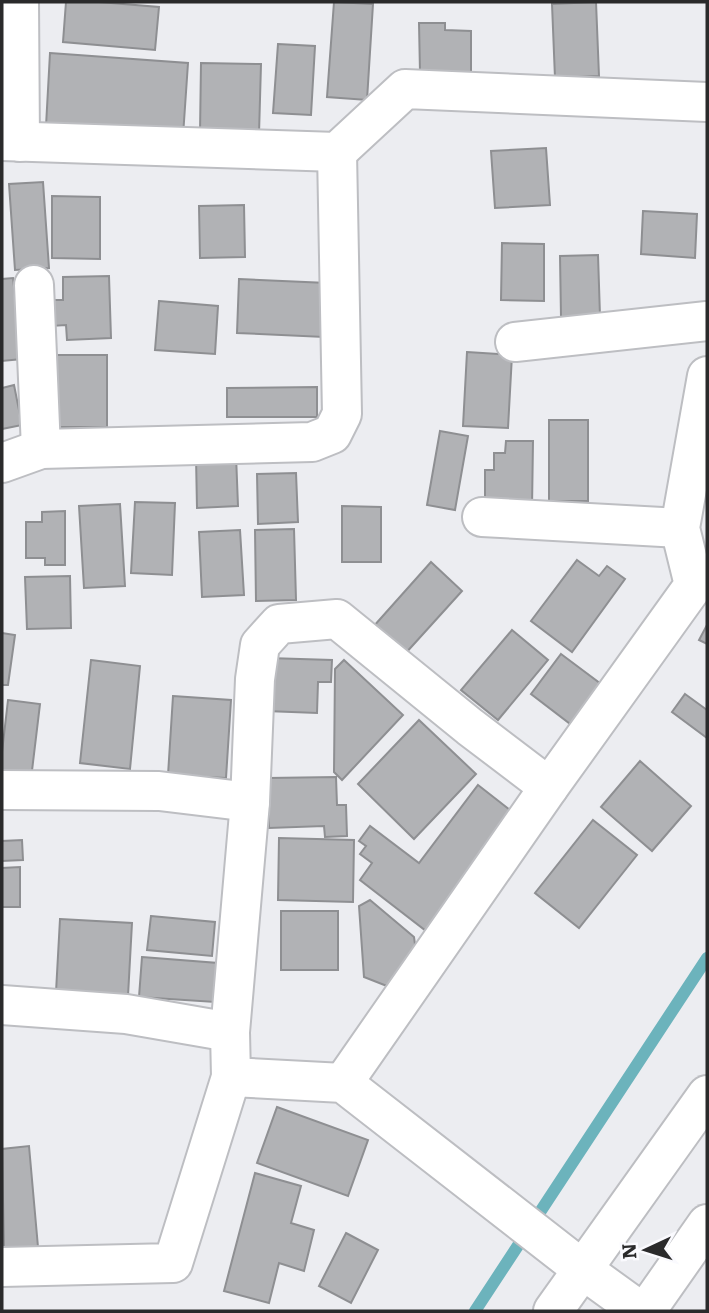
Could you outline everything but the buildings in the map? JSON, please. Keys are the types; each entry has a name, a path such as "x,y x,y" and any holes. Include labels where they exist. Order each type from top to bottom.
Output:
{"street":[{"path":"19,2 11,142 337,152 405,89 707,102"},
{"path":"2,463 41,449 312,442 332,434 342,414 337,152"},
{"path":"34,285 41,449"},
{"path":"515,342 707,321"},
{"path":"343,1083 694,584 680,528 707,376"},
{"path":"482,517 680,528"},
{"path":"2,1267 173,1263 232,1077 230,1032 250,802 255,680 260,645 279,624 338,619 470,727 549,787"},
{"path":"2,790 159,791 250,802"},
{"path":"2,1004 126,1014 230,1032"},
{"path":"232,1077 343,1083 640,1311"},
{"path":"553,1311 707,1095"},
{"path":"646,1311 707,1224"}],"waterway":[{"path":"475,1311 707,958"}]}
